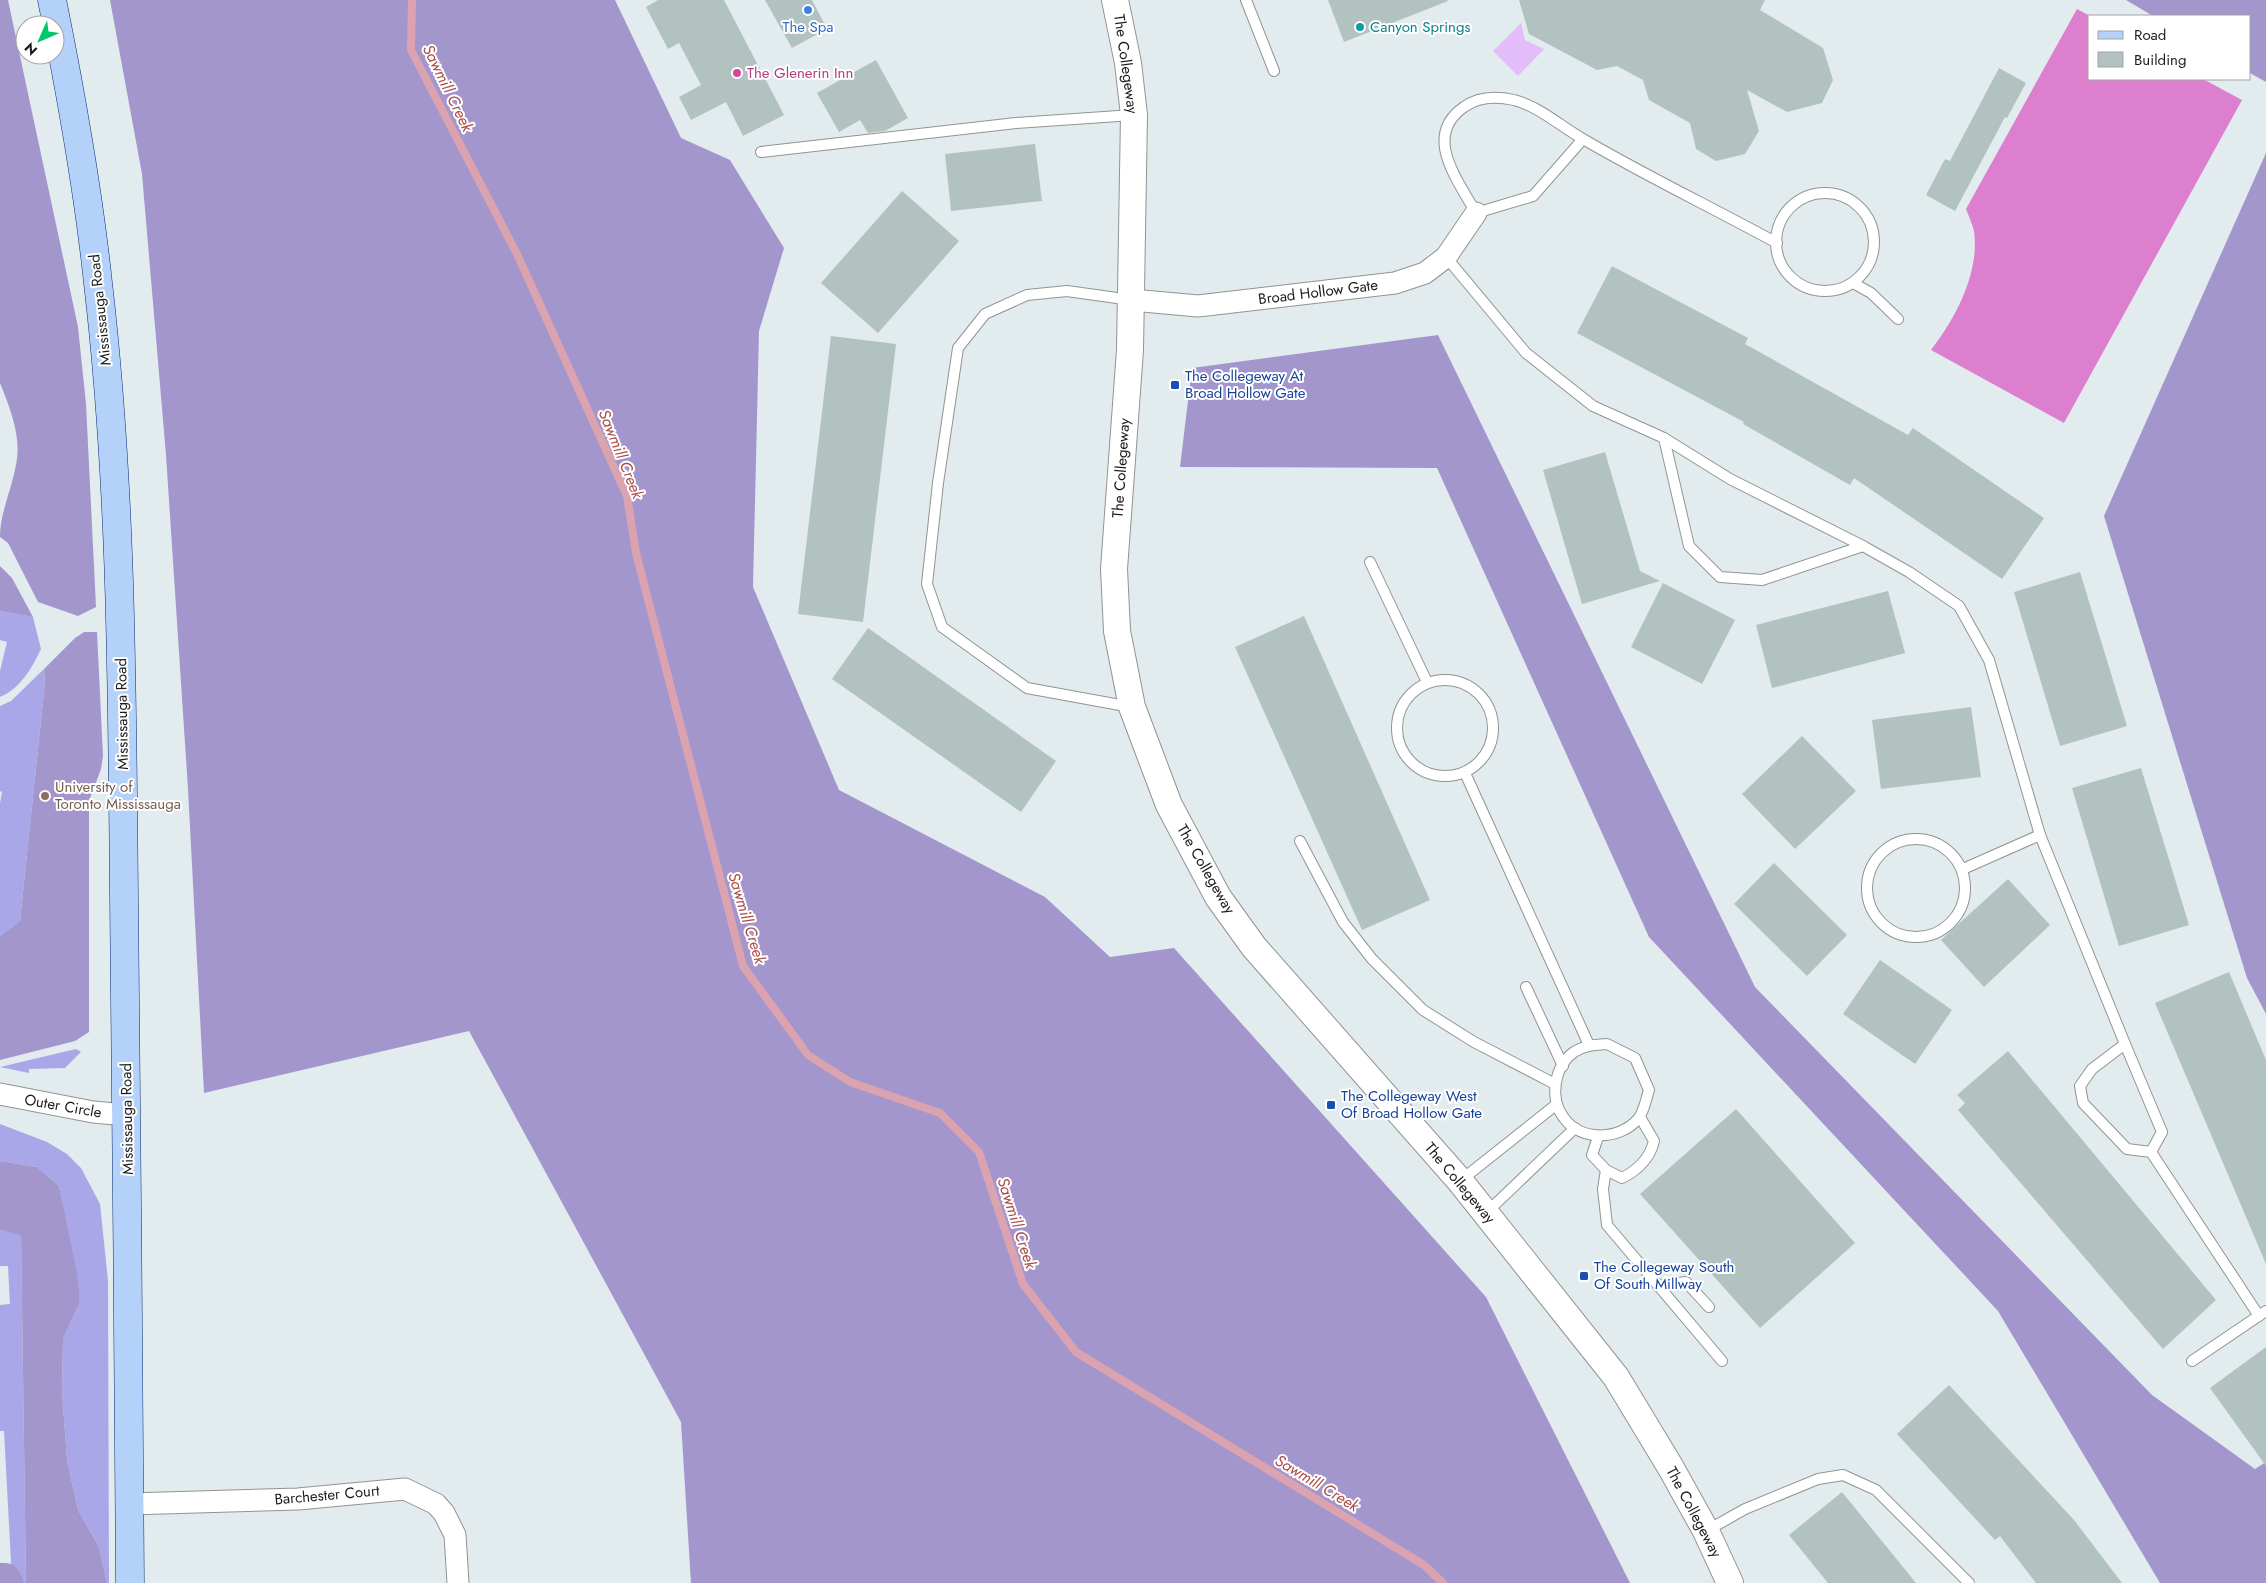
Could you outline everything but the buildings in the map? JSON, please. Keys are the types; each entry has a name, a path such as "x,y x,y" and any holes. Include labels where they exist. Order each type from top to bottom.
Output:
{"main road":[{"name":"Mississauga Road","path":"52,0 73,106 99,285 112,440 121,600 130,1583"}],"street":[{"name":"The Collegeway","path":"1115,0 1128,63 1134,115 1132,300 1114,569 1117,631 1132,707 1169,805 1218,897 1254,947 1460,1181 1616,1377 1706,1531 1730,1583"},
{"name":"Broad Hollow Gate","path":"1132,300 1198,306 1395,283 1425,273 1446,257 1476,213"},
{"name":"Outer Circle","path":"0,1094 93,1112 127,1115"},
{"name":"Barchester Court","path":"129,1504 298,1499 405,1489 436,1504 444,1513 455,1535 458,1583"}],"lane":[{"path":"1246,0 1274,71"},
{"path":"1583,140 1533,196 1476,213 1444,150 1444,131 1454,114 1471,102 1491,97 1514,100 1532,106 1583,140 1777,243"},
{"path":"761,152 1016,123 1134,115"},
{"path":"1819,194 1835,194 1850,200 1863,211 1871,225 1875,241 1865,272 1853,283 1839,290 1822,291 1806,288 1792,279 1783,266 1777,251 1777,243 1781,220 1791,207 1804,198 1819,194"},
{"path":"1446,257 1526,353 1592,406 1664,438 1730,479 1863,546 1909,572 1959,606 1989,660 2040,835 2162,1132 2151,1152"},
{"path":"1853,283 1871,293 1898,319"},
{"path":"1132,300 1067,291 1027,294 985,314 958,348 938,483 927,584 942,627 1027,688 1132,707"},
{"path":"1664,438 1689,546 1720,577 1762,580 1863,546"},
{"path":"1370,562 1427,682"},
{"path":"1447,679 1470,686 1488,705 1494,728 1487,753 1465,773 1439,776 1416,768 1400,748 1396,723 1406,698 1427,682 1447,679"},
{"path":"1465,773 1589,1045"},
{"path":"1963,869 2040,835"},
{"path":"1923,838 1932,841 1948,848 1963,869 1966,895 1963,903 1956,919 1935,935 1909,938 1885,928 1869,907 1866,880 1876,857 1898,841 1923,838"},
{"path":"1300,841 1343,922 1372,959 1423,1010 1474,1042 1555,1084"},
{"path":"1526,987 1563,1066"},
{"path":"1607,1044 1635,1058 1649,1090 1640,1117 1628,1129 1598,1137 1575,1128 1564,1118 1557,1104 1555,1084 1558,1073 1573,1053 1589,1045 1607,1044"},
{"path":"2125,1044 2092,1069 2080,1086 2083,1102 2127,1149 2151,1152 2262,1314 2192,1361"},
{"path":"1460,1181 1557,1104"},
{"path":"1598,1137 1592,1155 1606,1170 1622,1178 1631,1173 1651,1154 1654,1141 1640,1117"},
{"path":"1486,1213 1575,1128"},
{"path":"1606,1170 1603,1189 1607,1225 1722,1361"},
{"path":"1659,1286 1686,1282 1709,1307"},
{"path":"1706,1531 1745,1509 1818,1479 1843,1475 1876,1490 1969,1583"}],"shaded area":[{"path":"0,0 8,0 15,33 15,65 22,65 78,327 86,404 96,607 78,616 38,602 8,543 0,537 4,510 14,474 17,444 14,423 0,383"},
{"path":"110,0 615,0 681,138 730,160 784,248 759,331 753,587 839,790 1045,897 1110,957 1174,948 1486,1297 1630,1583 691,1583 681,1422 469,1031 204,1093 188,789 166,455 142,174"},
{"path":"2126,0 2266,0 2266,82 2251,74 2251,15 2151,15"},
{"path":"2077,9 2088,15 2088,80 2205,80 2242,100 2064,423 1931,350 1957,310 1964,295 1973,263 1974,231 1966,209"},
{"path":"1521,23 1525,40 1544,49 1518,76 1493,51"},
{"path":"2266,153 2266,1014 2247,978 2104,516"},
{"path":"1438,335 1755,987 2152,1395 2255,1469 2266,1462 2266,1583 2160,1583 1998,1311 1649,937 1437,468 1180,467 1192,368"},
{"path":"0,566 12,578 33,617 0,611"},
{"path":"0,611 33,617 41,649 34,663 14,689 0,697 0,671 7,642 0,640"},
{"path":"84,632 97,632 103,756 101,769 89,801 89,1032 75,1041 0,1060 0,936 20,921 45,682 44,669 75,638"},
{"path":"44,669 45,682 20,921 0,936 0,803 2,792 0,791 0,706 11,701"},
{"path":"76,1049 81,1052 65,1068 29,1069 29,1073 0,1067"},
{"path":"0,1124 47,1142 67,1154 81,1168 100,1204 108,1281 109,1583 107,1583 99,1547 78,1510 67,1460 62,1391 63,1339 80,1302 59,1186 37,1167 0,1161"},
{"path":"0,1161 37,1167 59,1186 77,1273 80,1302 63,1339 62,1391 67,1460 78,1510 99,1547 107,1583 26,1583 21,1235 0,1230"},
{"path":"0,1230 21,1234 26,1583 6,1583 11,1562 4,1431 0,1431 0,1305 10,1304 8,1266 0,1266"},
{"path":"0,1563 16,1567 24,1583 0,1583"}],"waterway":[{"name":"Sawmill Creek","path":"412,0 411,50 517,254 627,496 636,553 743,966 808,1055 850,1082 940,1113 979,1152 1023,1284 1076,1352 1424,1565 1443,1583"}],"place":[{"name":"The Spa","path":"808,10"},
{"name":"Canyon Springs","path":"1360,27"},
{"name":"The Glenerin Inn","path":"737,73"},
{"name":"The Collegeway At Broad Hollow Gate","path":"1175,385"},
{"name":"University of Toronto Mississauga","path":"45,796"},
{"name":"The Collegeway West Of Broad Hollow Gate","path":"1331,1105"},
{"name":"The Collegeway South Of South Millway","path":"1584,1276"}]}
